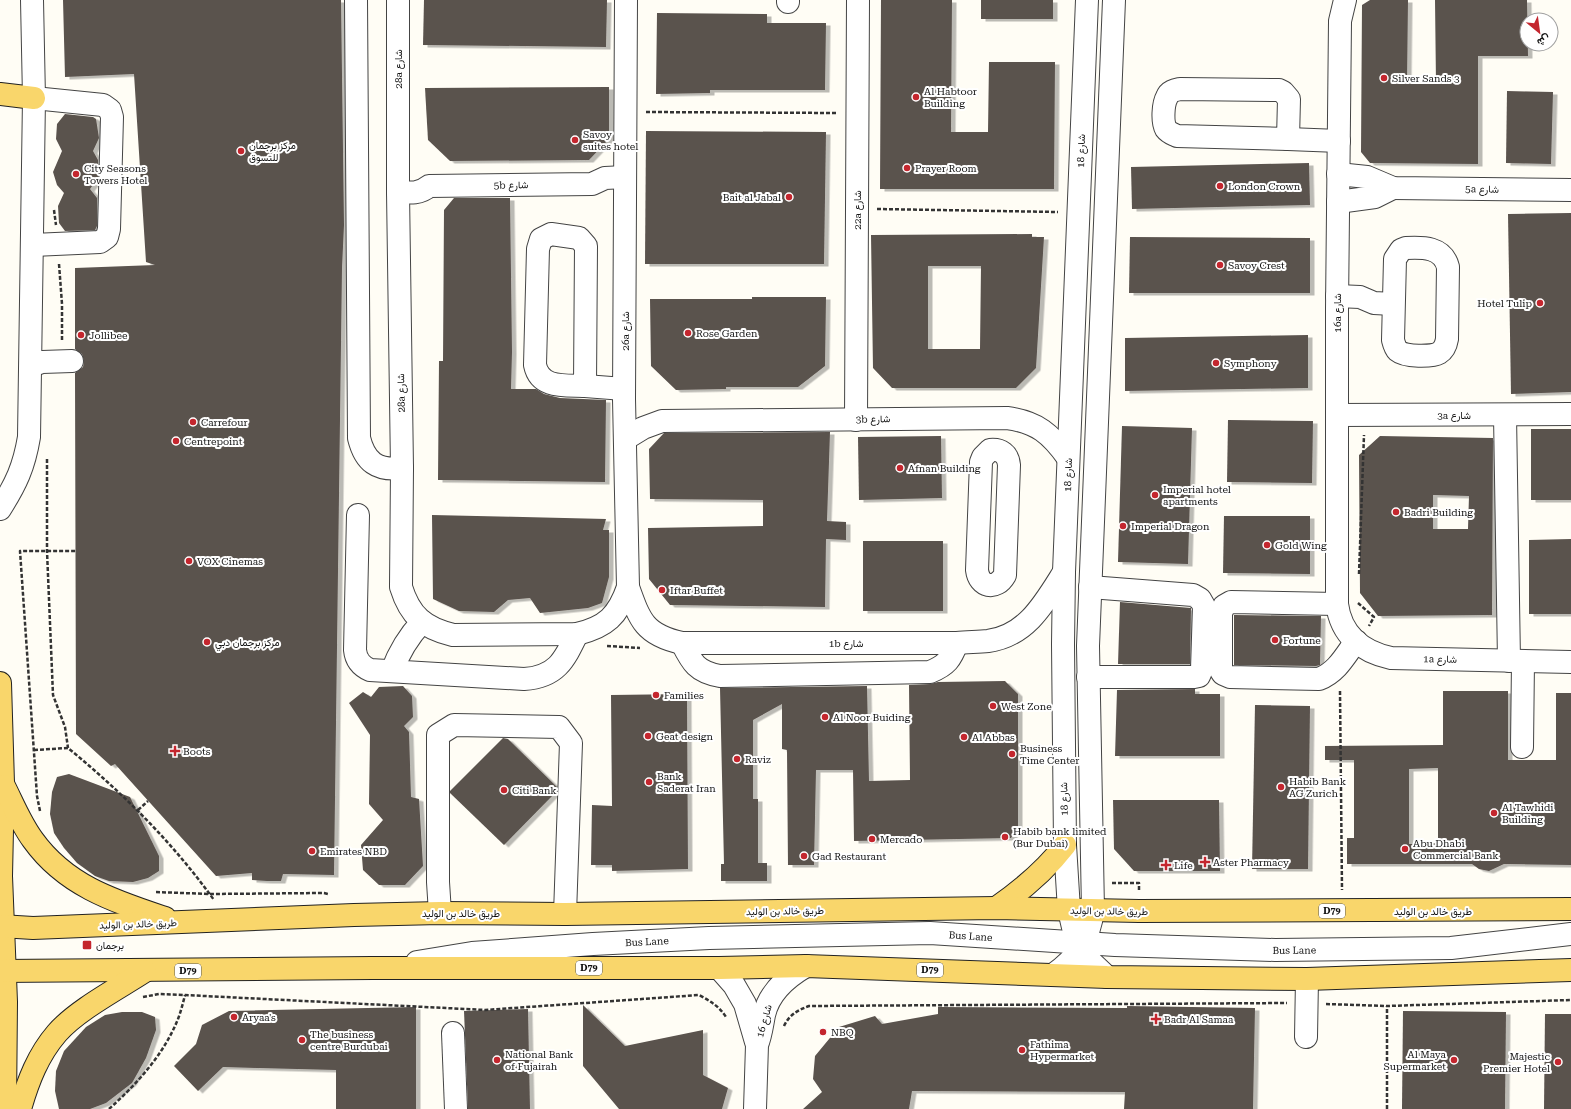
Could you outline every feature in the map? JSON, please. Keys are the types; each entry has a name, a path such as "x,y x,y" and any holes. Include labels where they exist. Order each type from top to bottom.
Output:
{"main road":[{"path":"0,94 34,98"},
{"path":"0,684 3,783 1,926 5,1109"},
{"path":"3,783 19,816 33,840 49,858 67,874 87,888 111,900 178,922"},
{"path":"996,908 1025,887 1048,866 1065,845"},
{"name":"طريق خالد بن الوليد","path":"1,926 33,928 440,913 565,914 996,908 1069,910 1343,911 1571,910"},
{"name":"D79","path":"2,971 372,968 718,968 806,966 1107,977 1307,979 1571,970"},
{"path":"20,1109 27,1083 34,1068 58,1032 84,1010 145,971"}],"street":[{"path":"0,509 15,485 27,449 30,425 34,98 32,0"},
{"path":"356,0 359,438 362,450 368,459 378,466 390,469 402,468"},
{"name":"28a شارع","path":"398,0 398,184 402,468 401,587 405,600 412,612 422,622 436,631 453,634 584,632"},
{"name":"26a شارع","path":"584,632 605,623 615,613 623,601 628,587 624,394 626,0"},
{"name":"22a شارع","path":"856,420 858,0"},
{"name":"شارع 18","path":"1087,0 1064,572 1063,652 1065,845 1071,923 1088,959 1107,977"},
{"path":"1053,975 1074,958 1091,923 1093,910 1088,677 1090,587 1114,0"},
{"name":"16a شارع","path":"1333,0 1340,21"},
{"name":"16a شارع","path":"1337,604 1337,302 1340,21 1345,0"},
{"path":"1288,139 1289,99 1279,90 1180,89 1170,92 1166,97 1165,125 1167,130 1177,136 1339,141"},
{"path":"33,245 100,242 107,237 109,229 112,117 110,110 103,105 34,98"},
{"name":"5a شارع","path":"1338,174 1367,177 1393,188 1571,190"},
{"name":"5b شارع","path":"398,184 415,178 426,182 430,186 592,184 605,191 625,183"},
{"name":"5a شارع","path":"1338,202 1374,197 1393,188"},
{"path":"585,386 586,246 579,238 551,234 542,239 538,249 536,371 539,376 549,383 585,386 624,394"},
{"path":"1412,248 1432,249 1443,255 1448,266 1447,339 1443,349 1434,355 1408,355 1397,351 1394,346 1384,303 1395,259 1401,250 1412,248"},
{"path":"1337,302 1363,308 1384,303"},
{"path":"31,366 42,362 72,361"},
{"name":"3b شارع","path":"624,394 642,413 662,421"},
{"name":"3a شارع","path":"1337,415 1571,414"},
{"path":"1504,415 1516,661 1522,747"},
{"path":"990,450 1001,451 1006,455 1009,465 1005,575 997,584 991,585 980,581 976,570 981,462 983,457 990,450 992,418"},
{"name":"3b شارع","path":"625,439 643,428 662,421 992,418 1020,420 1031,424 1052,437 1068,458"},
{"path":"358,515 356,655 358,660 366,668 370,670 524,679 536,678 548,674 558,666 584,632"},
{"name":"1b شارع","path":"673,641 957,643 989,641 1001,638 1024,626 1042,606 1064,572"},
{"path":"628,587 641,619 651,631 673,641 694,665 702,671 720,676 930,672 946,663 952,656 957,643"},
{"path":"1088,677 1200,676 1202,669 1204,606 1200,599 1193,595 1090,587"},
{"path":"1337,604 1231,602 1227,604 1221,613 1221,671 1223,674 1230,677 1319,679 1336,669 1356,641"},
{"name":"1a شارع","path":"1337,604 1342,623 1348,634 1367,651 1378,656 1391,658 1571,662"},
{"path":"392,671 401,650 414,630 422,622"},
{"path":"440,913 438,882 438,735 454,725 559,727 572,743 565,914"},
{"path":"769,911 930,933"},
{"name":"Bus Lane","path":"372,968 472,953 593,944 709,938 930,933 1081,945 1275,950 1451,948 1571,934"},
{"name":"شارع 16","path":"755,1109 759,1040 765,1013 776,990 785,980 806,966"},
{"name":"شارع 16","path":"718,968 734,985 745,1004 753,1036 759,1040"},
{"path":"1306,1037 1307,979"},
{"path":"453,1033 456,1109"}],"path":[{"path":"625,112 858,113"},
{"path":"857,209 1078,212"},
{"path":"42,817 37,796 20,551 76,551"},
{"path":"584,632 603,646 659,649 673,641"},
{"path":"1340,687 1343,911"},
{"path":"34,750 68,748 107,781 138,810 170,845 228,920"},
{"path":"138,810 148,801"},
{"path":"154,892 209,894 324,893 330,895"},
{"path":"139,998 159,994 485,1010 699,995 711,1001 722,1010 730,1022"},
{"path":"109,1109 125,1095 155,1059 178,1018 185,995"},
{"path":"759,1040 782,1034 785,1024 791,1016 799,1009 809,1006 1307,1003 1387,1006 1571,1000"},
{"path":"1387,1006 1387,1109"}],"building":[{"name":"مركز برجمان دبي","path":"63,0 341,0 344,225 342,268 334,875 283,874 281,881 252,880 252,873 216,876 115,764 111,766 76,734 75,373 83,367 84,361 82,354 75,349 75,268 155,265 146,262 134,74 65,77"},
{"path":"424,0 607,0 606,47 423,45"},
{"name":"Al Habtoor Building","path":"881,0 952,0 951,132 988,132 989,62 1055,62 1054,189 880,189"},
{"path":"981,0 1053,0 1053,19 981,19"},
{"path":"1370,0 1408,0 1407,84 1436,84 1435,0 1527,0 1527,12 1519,12 1519,52 1528,52 1528,56 1478,56 1478,164 1370,163 1361,152 1362,5"},
{"path":"657,13 767,14 767,23 826,23 825,90 710,90 710,93 656,94"},
{"path":"609,87 609,139 589,160 450,161 428,140 425,88"},
{"path":"1507,91 1553,92 1551,164 1506,163"},
{"name":"City Seasons Towers Hotel","path":"65,114 93,117 96,119 99,138 93,151 98,160 98,178 90,189 97,198 97,226 95,230 65,231 59,223 58,206 64,193 57,185 53,172 62,151 56,139 57,124"},
{"path":"646,131 826,132 824,264 645,264"},
{"name":"London Crown","path":"1309,163 1310,205 1132,209 1131,167"},
{"path":"454,198 510,198 511,389 536,389 544,394 560,398 606,400 605,482 438,480 439,361 443,361 444,210"},
{"name":"Hotel Tulip","path":"1571,213 1571,392 1511,394 1508,214"},
{"path":"1032,234 1032,237 1044,237 1036,368 1016,388 892,388 873,368 871,235","holes":["928,266 981,266 980,349 928,349"]},
{"name":"Savoy Crest","path":"1130,237 1310,238 1310,293 1129,293"},
{"path":"752,297 826,297 825,366 798,387 726,387 726,389 676,390 651,366 650,299 752,299"},
{"name":"Symphony","path":"1308,335 1308,388 1125,391 1125,338"},
{"path":"1228,420 1313,421 1312,483 1227,482"},
{"name":"Imperial hotel apartments","path":"1122,426 1192,428 1188,564 1118,562"},
{"path":"1531,429 1571,429 1571,500 1531,500"},
{"path":"830,432 827,521 846,522 846,540 826,539 825,607 670,605 649,579 648,528 763,526 763,500 650,499 649,449 664,433"},
{"name":"Afnan Building","path":"941,436 942,498 859,500 858,437"},
{"name":"Badri Building","path":"1380,436 1493,438 1492,615 1378,616 1360,593 1359,455","holes":["1433,495 1469,496 1468,529 1433,529"]},
{"path":"432,515 606,519 603,530 609,530 609,577 602,603 588,608 540,613 530,598 508,600 494,612 459,611 433,599"},
{"name":"Gold Wing","path":"1224,516 1310,516 1310,574 1223,573"},
{"path":"1571,539 1571,614 1529,614 1529,540"},
{"path":"863,541 943,541 943,611 863,611"},
{"path":"1120,602 1191,608 1190,664 1118,664"},
{"name":"Fortune","path":"1234,615 1321,616 1320,665 1234,665"},
{"path":"1005,681 1018,694 1018,828 1011,838 854,841 853,770 816,770 814,865 788,865 787,750 782,749 782,704 753,720 753,799 758,799 758,863 767,863 767,881 721,881 721,864 724,864 720,688 867,686 869,781 910,780 909,685 938,682"},
{"path":"403,686 412,696 413,717 404,726 409,732 411,797 419,799 423,866 405,885 379,885 363,870 361,845 383,820 369,804 370,735 349,703 363,692 371,697 379,687"},
{"path":"1195,689 1195,694 1220,694 1220,756 1115,756 1117,690"},
{"path":"1443,691 1508,691 1508,760 1556,760 1556,693 1571,693 1571,865 1504,864 1489,871 1479,869 1472,864 1347,864 1347,838 1354,838 1354,760 1325,760 1325,746 1443,745","holes":["1438,768 1438,843 1409,844 1409,769"]},
{"name":"Bank Saderat Iran","path":"687,694 688,869 612,871 612,865 591,865 592,805 612,806 611,695"},
{"name":"Habib Bank AG Zurich","path":"1255,705 1310,706 1308,869 1252,869"},
{"name":"Citi Bank","path":"503,738 508,739 557,787 557,791 504,845 450,793 450,791"},
{"path":"69,774 130,797 159,856 159,871 148,878 133,882 109,881 95,876 77,863 54,833 50,814 52,792 57,777"},
{"path":"1113,800 1219,800 1220,871 1134,871 1114,849"},
{"path":"583,1005 625,1046 703,1030 703,1075 728,1088 722,1109 619,1109 583,1066"},
{"path":"1127,1006 1255,1008 1253,1109 1124,1109 1125,1092 912,1091 909,1109 803,1109 822,1092 813,1079 815,1056 839,1027 875,1016 882,1024 938,1014 938,1007 1127,1008"},
{"path":"416,1007 416,1109 336,1109 336,1070 223,1067 198,1091 174,1066 196,1044 202,1025 229,1011"},
{"name":"National Bank of Fujairah","path":"528,1009 530,1109 468,1109 464,1011"},
{"name":"Al Maya Supermarket","path":"1403,1011 1506,1012 1505,1109 1402,1109"},
{"path":"122,1012 142,1012 155,1017 156,1030 146,1058 132,1083 106,1103 90,1109 59,1109 55,1091 56,1071 64,1051 86,1027 105,1015"},
{"name":"Majestic Premier Hotel","path":"1545,1014 1571,1014 1571,1109 1544,1109"}],"place":[{"name":"Silver Sands 3","path":"1384,78"},
{"name":"Al Habtoor Building","path":"916,97"},
{"name":"Savoy suites hotel","path":"575,140"},
{"name":"مركز برجمان للتسوق","path":"241,151"},
{"name":"Prayer Room","path":"907,168"},
{"name":"City Seasons Towers Hotel","path":"76,174"},
{"name":"London Crown","path":"1220,186"},
{"name":"Bait al Jabal","path":"789,197"},
{"name":"Savoy Crest","path":"1220,265"},
{"name":"Hotel Tulip","path":"1540,303"},
{"name":"Rose Garden","path":"688,333"},
{"name":"Jollibee","path":"81,335"},
{"name":"Symphony","path":"1216,363"},
{"name":"Carrefour","path":"193,422"},
{"name":"Centrepoint","path":"176,441"},
{"name":"Afnan Building","path":"900,468"},
{"name":"Imperial hotel apartments","path":"1155,495"},
{"name":"Badri Building","path":"1396,512"},
{"name":"Imperial Dragon","path":"1123,526"},
{"name":"Gold Wing","path":"1267,545"},
{"name":"VOX Cinemas","path":"189,561"},
{"name":"Iftar Buffet","path":"662,590"},
{"name":"Fortune","path":"1275,640"},
{"name":"مركز برجمان دبي","path":"207,642"},
{"name":"Families","path":"656,695"},
{"name":"West Zone","path":"993,706"},
{"name":"Al Noor Buiding","path":"825,717"},
{"name":"Geat design","path":"648,736"},
{"name":"Al Abbas","path":"964,737"},
{"name":"Boots","path":"175,751"},
{"name":"Business Time Center","path":"1012,754"},
{"name":"Raviz","path":"737,759"},
{"name":"Bank Saderat Iran","path":"649,782"},
{"name":"Habib Bank AG Zurich","path":"1281,787"},
{"name":"Citi Bank","path":"504,790"},
{"name":"Al Tawhidi Building","path":"1494,813"},
{"name":"Habib bank limited (Bur Dubai)","path":"1005,837"},
{"name":"Mercado","path":"872,839"},
{"name":"Abu Dhabi Commercial Bank","path":"1405,849"},
{"name":"Emirates NBD","path":"312,851"},
{"name":"Gad Restaurant","path":"804,856"},
{"name":"Aster Pharmacy","path":"1205,862"},
{"name":"Life","path":"1166,865"},
{"name":"برجمان","path":"87,945"},
{"name":"Aryaa's","path":"234,1017"},
{"name":"Badr Al Samaa","path":"1156,1019"},
{"name":"NBQ","path":"823,1032"},
{"name":"The business centre Burdubai","path":"302,1040"},
{"name":"Fathima Hypermarket","path":"1022,1050"},
{"name":"National Bank of Fujairah","path":"497,1060"},
{"name":"Al Maya Supermarket","path":"1454,1060"},
{"name":"Majestic Premier Hotel","path":"1558,1062"}]}
